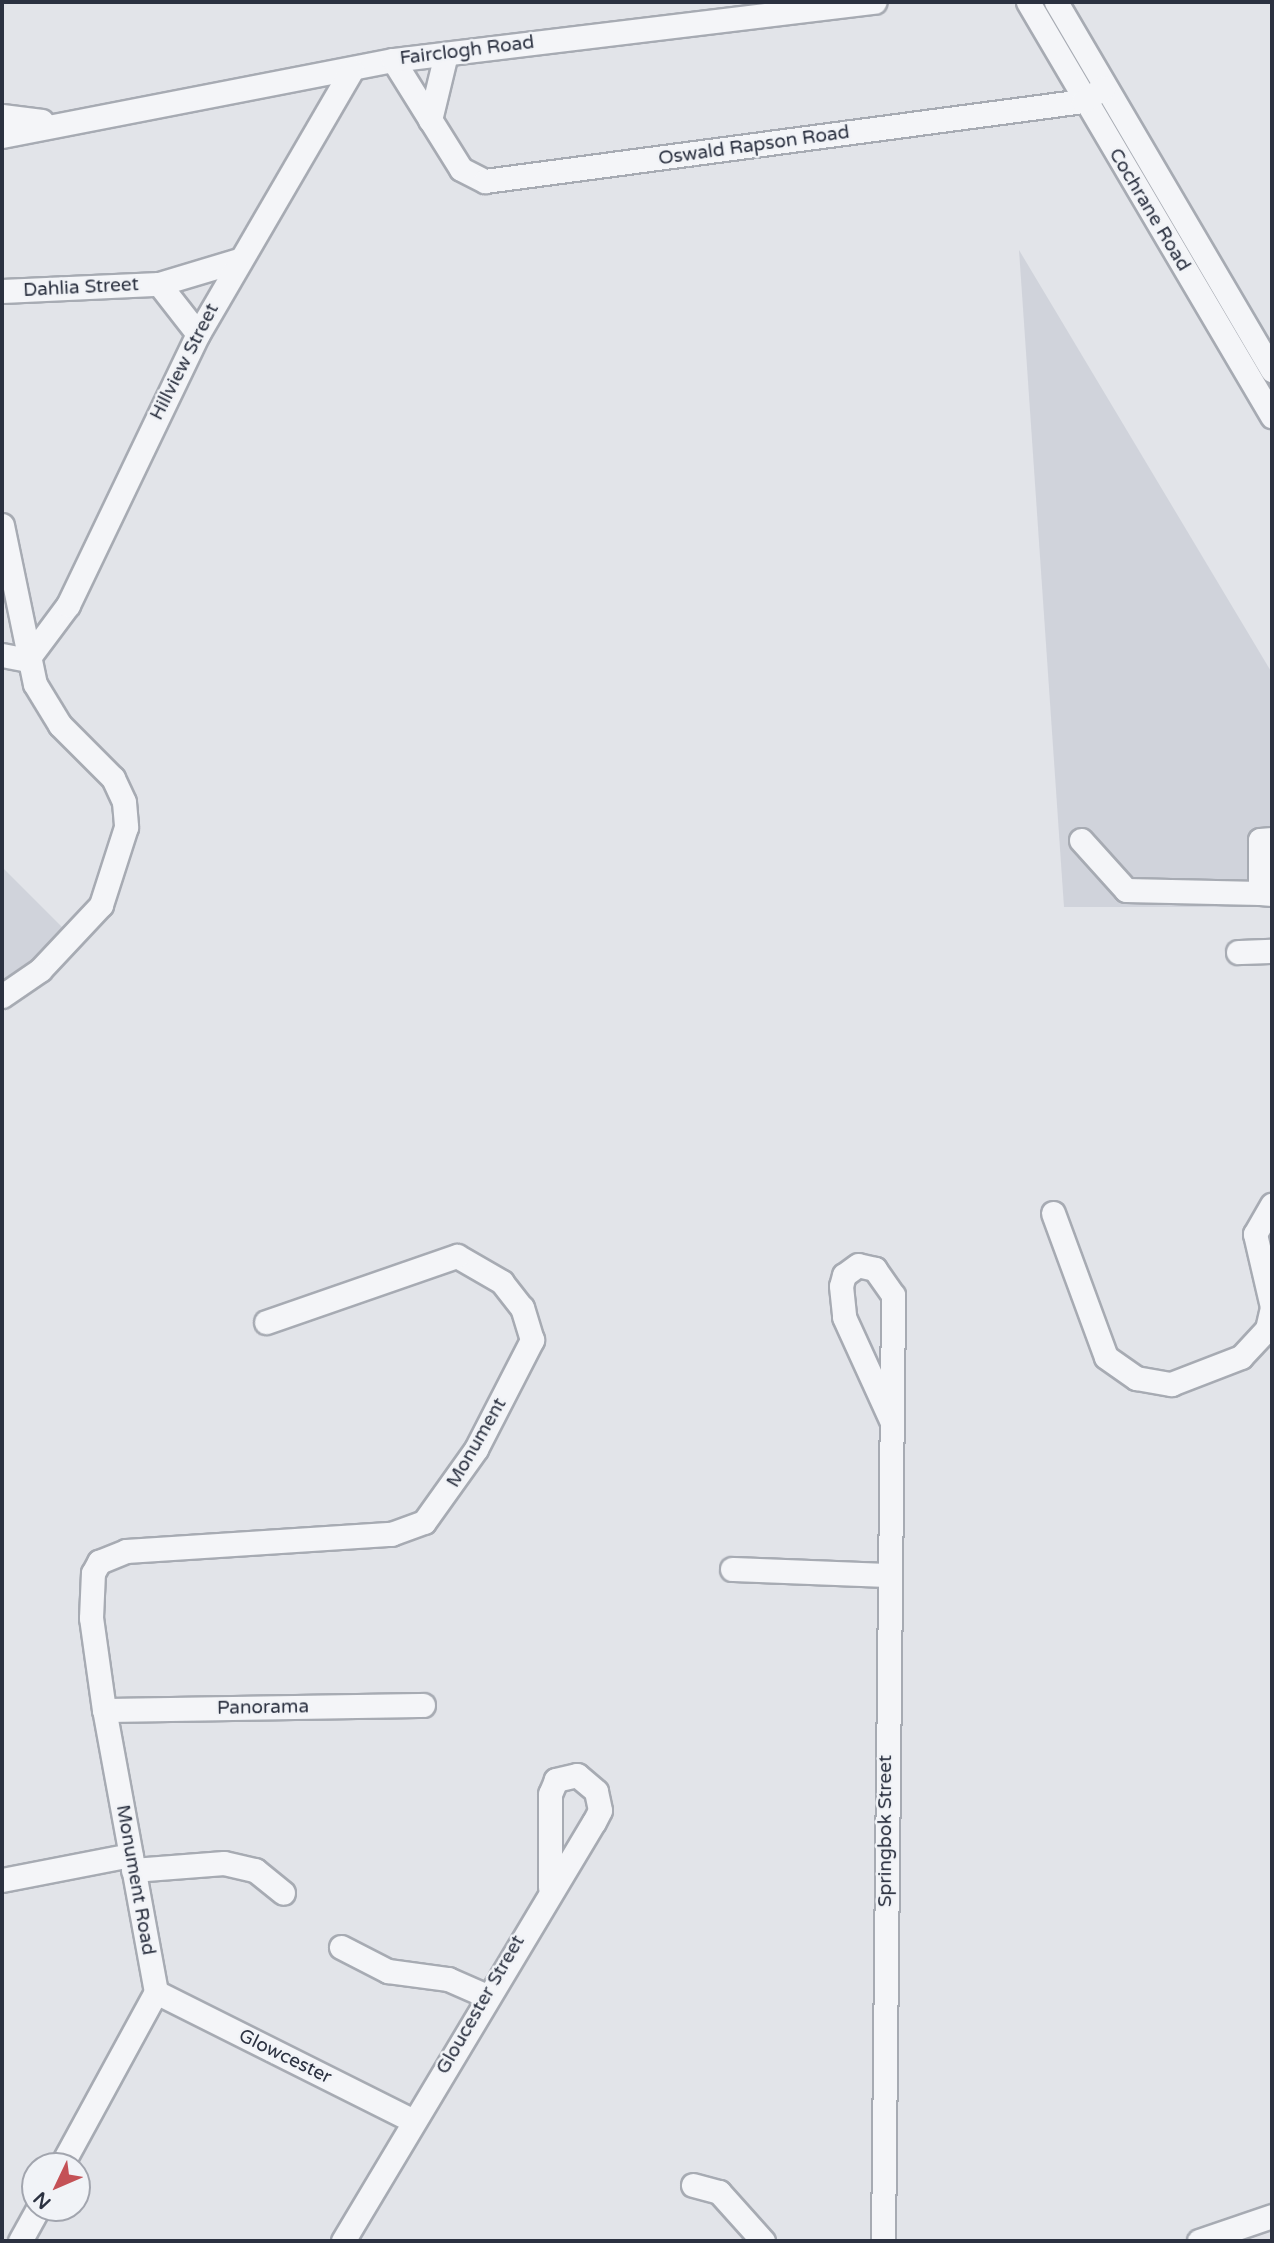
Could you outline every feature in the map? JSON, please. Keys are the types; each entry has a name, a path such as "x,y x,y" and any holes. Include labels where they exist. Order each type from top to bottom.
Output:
{"street":[{"name":"Fairclogh Road","path":"2,136 62,122 393,60 876,2"},
{"name":"Cochrane Road","path":"1028,2 1083,101 1272,416"},
{"name":"Cochrane Road","path":"1056,2 1103,88 1272,370"},
{"path":"430,120 446,54"},
{"name":"Oswald Rapson Road","path":"393,60 461,169 485,181 501,181 1083,101 1103,88"},
{"name":"Hillview Street","path":"27,660 68,605 198,334 352,69"},
{"name":"Fairclogh Road","path":"2,116 62,122"},
{"name":"Dahlia Street","path":"2,291 159,284 239,260"},
{"name":"Dahlia Street","path":"159,284 198,334"},
{"path":"2,525 27,660 60,724 113,778 124,802 122,853 102,905 40,970 2,996"},
{"path":"2,655 27,660"},
{"path":"1081,840 1126,890 1266,894 1260,841 1272,839"},
{"path":"1238,952 1272,951"},
{"path":"1053,1213 1106,1357 1136,1378 1171,1384 1241,1357 1267,1329 1272,1307 1255,1234 1272,1205"},
{"name":"Monument","path":"93,1573 99,1562 126,1551 391,1534 424,1522 476,1449 532,1340 522,1308 502,1282 457,1256 266,1322"},
{"name":"Springbok Street","path":"883,2241 893,1295 885,1279 858,1265 844,1275 841,1286 844,1317 891,1420"},
{"path":"732,1569 888,1575"},
{"name":"Monument Road","path":"93,1573 91,1618 104,1710 156,1992"},
{"name":"Panorama","path":"104,1710 423,1705"},
{"name":"Gloucester Street","path":"343,2241 551,1887 600,1810 596,1791 577,1776 556,1780 550,1794 551,1887"},
{"path":"2,1880 132,1862 223,1863 256,1870 283,1893"},
{"path":"341,1947 388,1971 448,1979 487,1996"},
{"path":"69,2152 156,1992"},
{"name":"Glowcester","path":"156,1992 414,2121"},
{"path":"693,2185 719,2192 763,2241"},
{"path":"1199,2241 1272,2216"},
{"path":"20,2241 30,2222"}],"shaded area":[{"path":"1019,250 1272,673 1272,907 1064,907"},
{"path":"2,867 70,935 2,984"}]}
